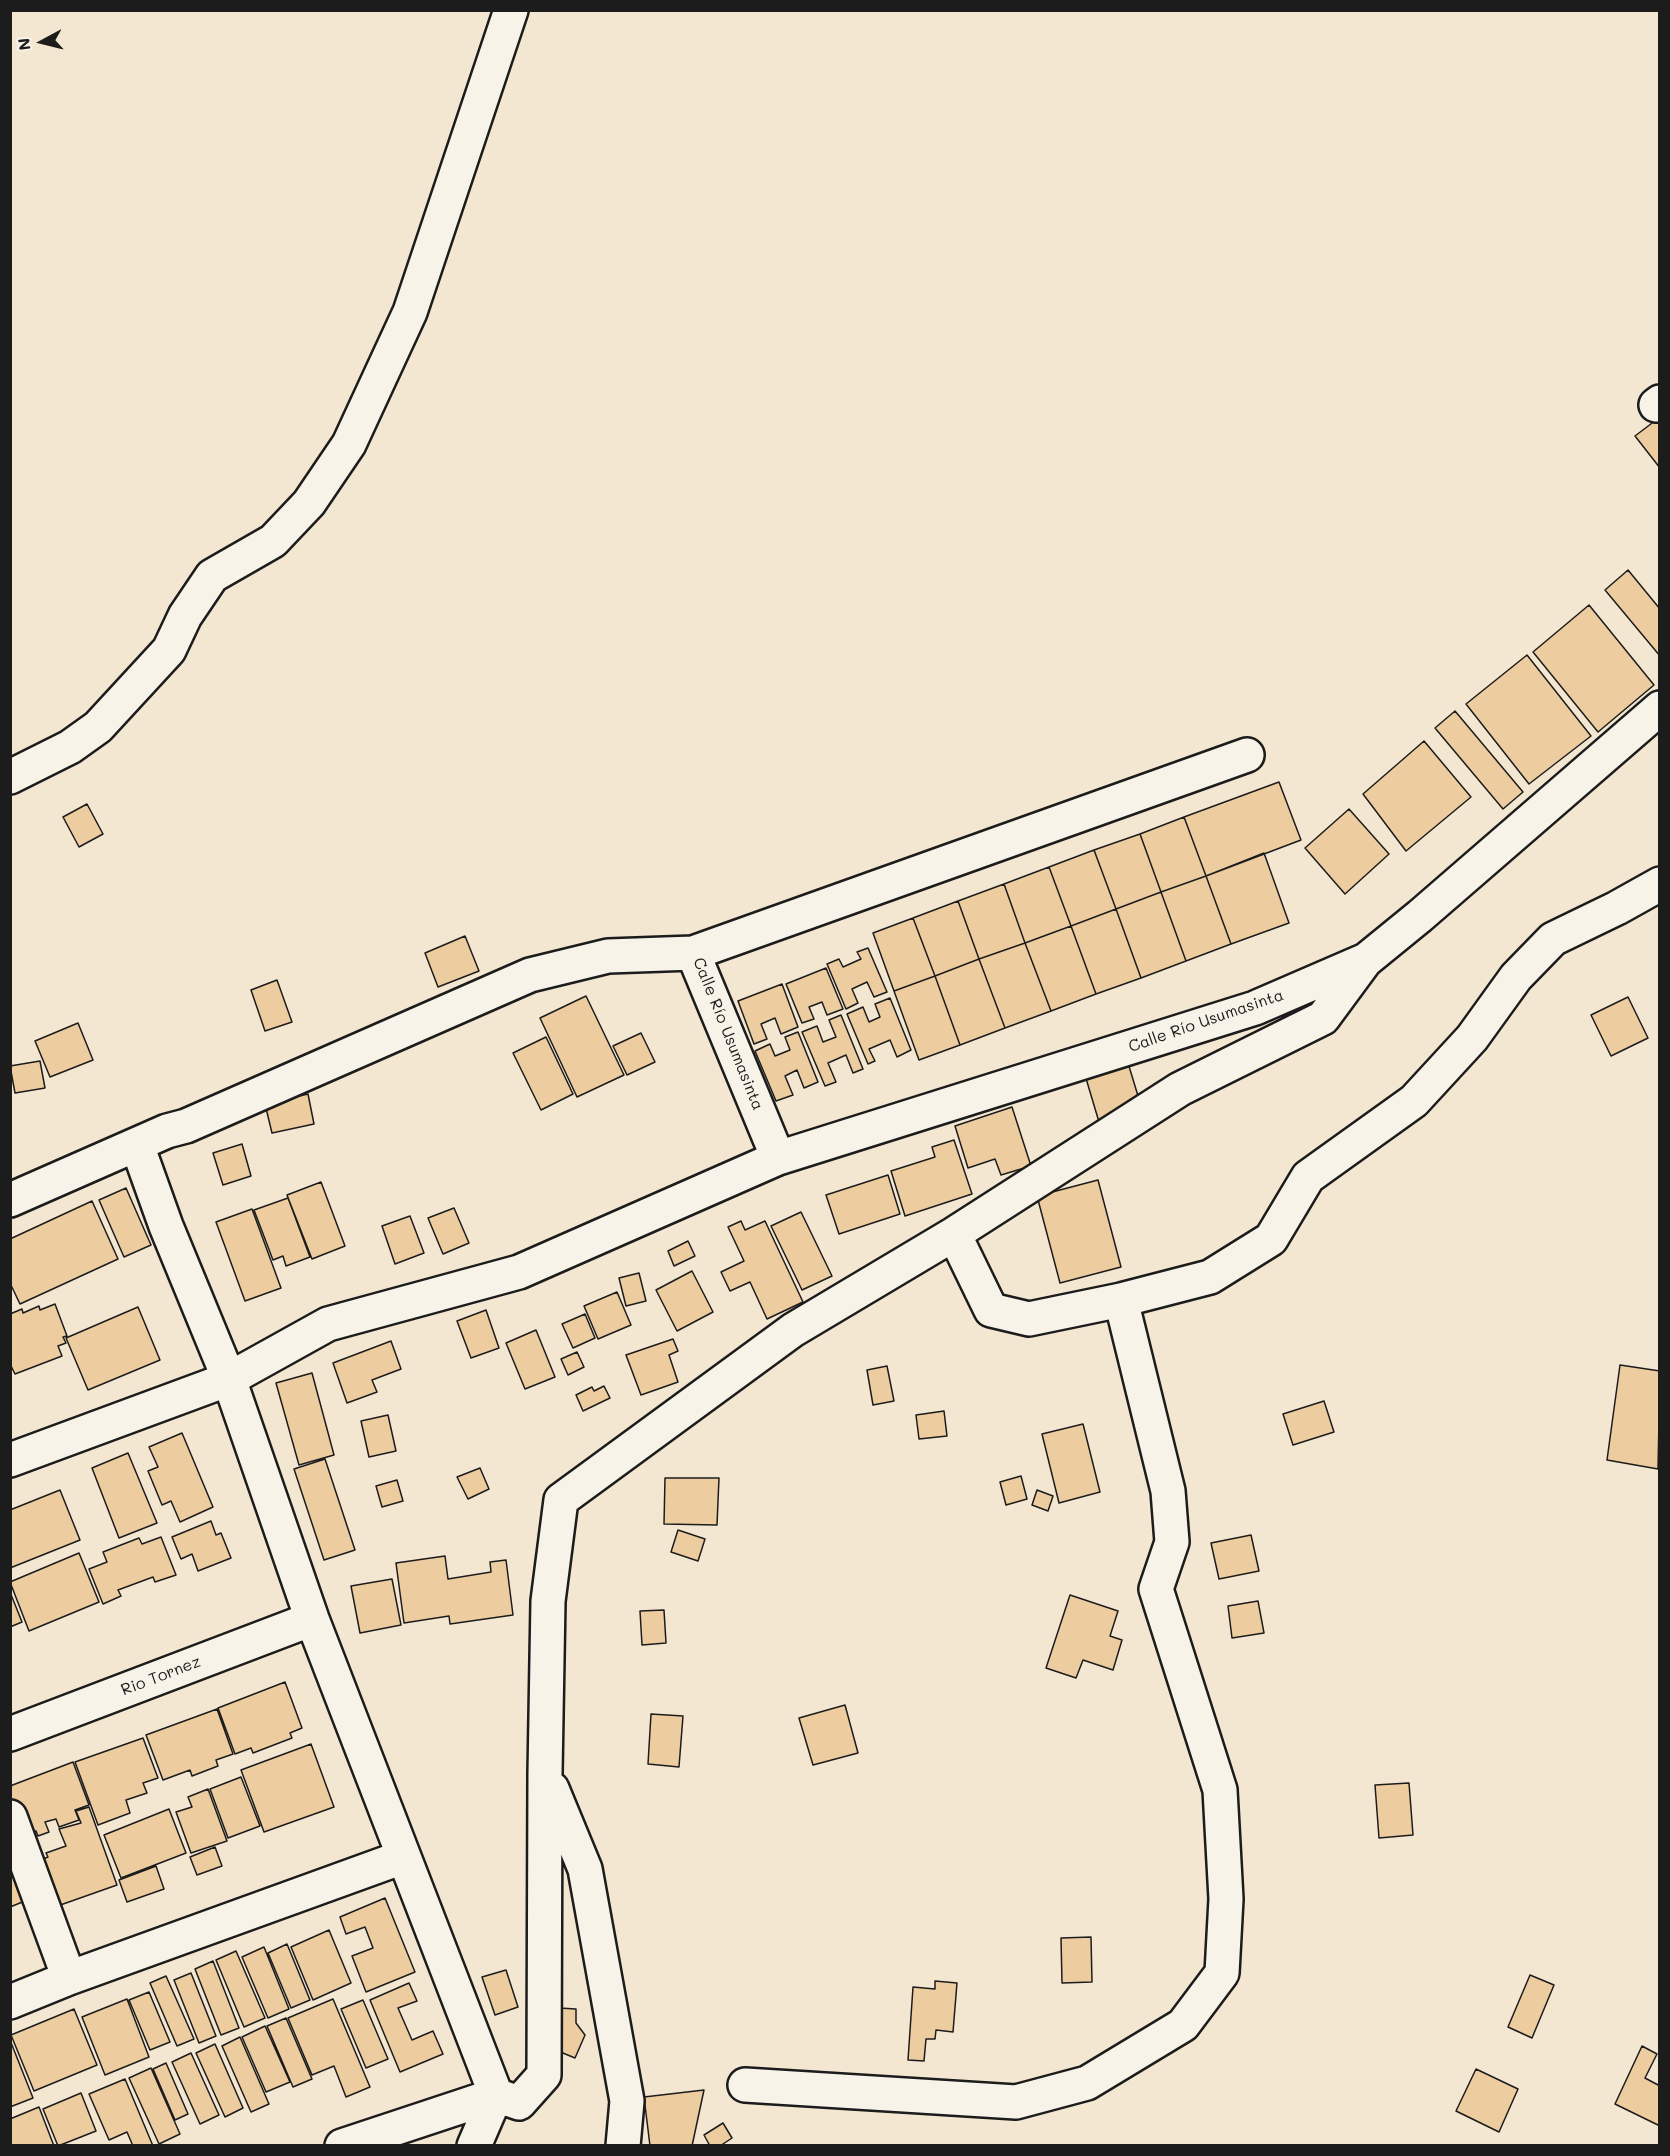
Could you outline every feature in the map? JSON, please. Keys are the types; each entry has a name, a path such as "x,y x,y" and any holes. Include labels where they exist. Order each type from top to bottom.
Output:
{"street":[{"path":"10,777 70,747 98,727 169,650 185,616 212,576 273,541 309,503 350,444 410,312 511,10"},
{"name":"Calle Río Usumasinta","path":"10,1460 229,1379 328,1324 519,1272 778,1158 1255,1008 1366,960 1420,916 1659,708"},
{"name":"Calle Río Usumasinta","path":"778,1158 693,953 1247,755"},
{"path":"954,1234 991,1310 1029,1319 1121,1300 1210,1277 1271,1239 1308,1177 1414,1101 1472,1038 1516,977 1553,939 1617,908 1659,884"},
{"path":"10,1200 167,1131 196,1122 530,975 608,956 693,953"},
{"path":"342,2145 496,2095 519,2103 544,2075 548,1601 561,1500 793,1330 954,1234 1180,1089 1323,1018 1366,960"},
{"path":"137,1145 166,1227 229,1379 312,1619 496,2095 474,2145"},
{"path":"745,2085 1016,2102 1087,2083 1183,2025 1222,1974 1226,1899 1220,1790 1156,1589 1172,1542 1168,1491 1121,1300"},
{"name":"Rio Tornez","path":"10,1734 312,1619"},
{"path":"545,1773 585,1869 627,2101 623,2145"},
{"path":"10,1817 69,1978"},
{"path":"10,2001 403,1857"}],"building":[{"path":"1660,417 1660,468 1635,436"},
{"path":"1628,570 1660,609 1660,656 1605,590"},
{"path":"1589,605 1654,685 1598,732 1533,652"},
{"path":"1527,655 1591,736 1529,784 1466,704"},
{"path":"1455,711 1523,792 1503,809 1435,728"},
{"path":"1424,741 1471,797 1406,851 1363,794"},
{"path":"1279,782 1301,840 1206,876 1184,817"},
{"path":"87,804 103,834 79,847 63,817"},
{"path":"1349,809 1389,854 1345,894 1305,848"},
{"path":"1184,817 1206,876 1161,892 1140,834"},
{"path":"1140,834 1161,892 1116,909 1094,850"},
{"path":"1094,850 1116,909 1071,926 1049,867"},
{"path":"1264,853 1289,923 1231,944 1206,876"},
{"path":"1049,867 1071,926 1025,943 1004,884"},
{"path":"1206,876 1231,944 1186,961 1161,892"},
{"path":"1004,884 1025,943 979,959 958,901"},
{"path":"1161,892 1186,961 1141,978 1116,909"},
{"path":"958,901 979,959 935,976 913,918"},
{"path":"1116,909 1141,978 1096,994 1071,926"},
{"path":"913,918 935,976 894,991 873,933"},
{"path":"1071,926 1096,994 1051,1011 1025,943"},
{"path":"465,936 479,971 438,987 425,953"},
{"path":"1025,943 1051,1011 1005,1028 979,959"},
{"path":"868,948 887,992 874,997 867,982 852,989 858,1003 846,1009 827,964 839,959 843,967 861,959 857,952"},
{"path":"979,959 1005,1028 960,1045 935,976"},
{"path":"826,968 843,1009 827,1015 822,1002 809,1007 814,1019 802,1023 786,984"},
{"path":"935,976 960,1045 919,1060 894,991"},
{"path":"277,980 292,1022 265,1031 251,990"},
{"path":"782,984 798,1027 781,1034 775,1018 761,1024 767,1039 754,1044 738,1001"},
{"path":"586,996 624,1075 577,1097 540,1018"},
{"path":"1628,997 1648,1038 1611,1056 1591,1015"},
{"path":"890,998 911,1050 897,1057 890,1040 869,1049 875,1061 868,1064 847,1014 863,1007 869,1022 880,1017 875,1004"},
{"path":"841,1015 863,1069 853,1073 846,1055 828,1063 836,1082 825,1086 802,1032 817,1026 823,1042 836,1037 829,1020"},
{"path":"78,1023 93,1060 50,1077 35,1041"},
{"path":"798,1032 818,1082 804,1088 797,1070 785,1076 793,1095 776,1101 755,1051 770,1044 775,1056 790,1050 785,1037"},
{"path":"641,1033 655,1062 627,1075 613,1046"},
{"path":"546,1037 573,1094 541,1110 513,1053"},
{"path":"40,1061 45,1088 15,1093 10,1066"},
{"path":"1128,1063 1142,1109 1099,1122 1085,1075"},
{"path":"308,1094 314,1124 272,1133 265,1104"},
{"path":"1012,1107 1031,1166 1001,1175 995,1159 968,1168 955,1126"},
{"path":"954,1140 972,1194 905,1216 891,1171 935,1157 932,1147"},
{"path":"242,1144 251,1176 223,1185 213,1153"},
{"path":"888,1175 900,1214 839,1234 826,1195"},
{"path":"1098,1180 1121,1267 1060,1283 1037,1196"},
{"path":"321,1182 345,1246 312,1259 287,1195"},
{"path":"126,1188 151,1245 124,1257 99,1200"},
{"path":"288,1198 310,1257 286,1266 283,1256 273,1260 254,1210"},
{"path":"92,1201 118,1259 20,1304 10,1283 10,1239"},
{"path":"454,1208 469,1243 443,1254 428,1218"},
{"path":"252,1209 281,1288 245,1301 216,1222"},
{"path":"801,1212 832,1276 802,1290 771,1226"},
{"path":"410,1216 424,1253 395,1264 382,1226"},
{"path":"741,1221 745,1230 765,1221 803,1302 767,1319 750,1282 730,1291 721,1272 744,1261 728,1227"},
{"path":"688,1241 695,1256 674,1266 668,1251"},
{"path":"692,1271 713,1312 677,1331 656,1290"},
{"path":"639,1273 646,1301 626,1306 619,1278"},
{"path":"617,1292 631,1325 598,1339 584,1306"},
{"path":"55,1304 67,1336 63,1337 66,1343 58,1346 62,1356 15,1374 10,1364 10,1314 22,1309 23,1313 39,1306 40,1310"},
{"path":"138,1307 160,1360 88,1390 66,1338"},
{"path":"486,1310 499,1348 471,1358 457,1321"},
{"path":"585,1314 595,1338 573,1348 562,1324"},
{"path":"536,1330 555,1377 525,1389 506,1343"},
{"path":"673,1339 678,1351 669,1355 678,1382 641,1395 626,1355"},
{"path":"391,1341 401,1369 372,1380 377,1392 347,1403 333,1363"},
{"path":"577,1352 584,1367 568,1375 561,1359"},
{"path":"1620,1365 1660,1371 1658,1469 1607,1460"},
{"path":"887,1366 894,1401 873,1405 867,1370"},
{"path":"312,1373 334,1455 299,1465 276,1383"},
{"path":"604,1386 610,1398 583,1411 576,1395 592,1387 594,1391"},
{"path":"1324,1401 1334,1432 1293,1445 1283,1414"},
{"path":"944,1411 947,1436 919,1439 916,1415"},
{"path":"388,1415 396,1451 369,1457 361,1421"},
{"path":"1083,1424 1100,1492 1059,1503 1042,1434"},
{"path":"182,1433 213,1507 180,1522 171,1501 162,1505 148,1471 158,1467 149,1447"},
{"path":"128,1453 157,1523 119,1538 92,1468"},
{"path":"325,1459 355,1550 324,1560 294,1469"},
{"path":"480,1468 489,1489 468,1499 457,1477"},
{"path":"1021,1476 1027,1499 1006,1505 1000,1482"},
{"path":"665,1478 719,1478 717,1525 664,1524"},
{"path":"397,1480 403,1501 382,1507 376,1486"},
{"path":"60,1490 80,1540 10,1568 10,1510"},
{"path":"1037,1490 1053,1496 1048,1511 1032,1505"},
{"path":"211,1521 216,1535 221,1533 231,1558 198,1571 192,1554 181,1559 172,1537"},
{"path":"678,1530 705,1539 698,1561 671,1552"},
{"path":"1251,1535 1259,1571 1219,1579 1211,1543"},
{"path":"161,1537 176,1575 155,1582 153,1577 118,1590 121,1596 103,1604 89,1569 107,1562 103,1552 139,1538 142,1544"},
{"path":"79,1553 99,1602 29,1631 10,1582"},
{"path":"445,1556 448,1579 491,1572 490,1562 506,1560 513,1615 450,1624 449,1616 404,1623 396,1563"},
{"path":"392,1579 401,1625 360,1633 351,1586"},
{"path":"10,1592 22,1622 10,1627"},
{"path":"1070,1595 1118,1611 1110,1636 1122,1640 1113,1670 1083,1660 1076,1678 1046,1668"},
{"path":"1258,1601 1264,1633 1232,1638 1228,1606"},
{"path":"664,1610 666,1643 642,1645 640,1611"},
{"path":"285,1682 302,1728 290,1733 292,1738 253,1753 251,1748 235,1754 218,1708"},
{"path":"845,1705 858,1753 813,1765 799,1718"},
{"path":"217,1709 233,1754 216,1760 218,1766 192,1776 190,1770 163,1780 146,1735"},
{"path":"651,1714 683,1716 679,1767 648,1764"},
{"path":"143,1738 158,1778 143,1783 147,1793 126,1800 130,1813 98,1825 75,1762"},
{"path":"311,1744 334,1807 264,1832 241,1770"},
{"path":"73,1762 89,1805 75,1810 79,1820 59,1827 56,1819 45,1822 49,1832 38,1836 36,1831 23,1836 10,1804 10,1786"},
{"path":"241,1777 260,1826 228,1838 210,1789"},
{"path":"1409,1783 1413,1835 1379,1838 1375,1785"},
{"path":"208,1789 227,1841 191,1853 176,1812 192,1807 188,1797"},
{"path":"89,1807 117,1885 49,1909 32,1863 48,1857 46,1853 66,1846 59,1829 81,1823 76,1811"},
{"path":"169,1809 186,1853 121,1878 104,1835"},
{"path":"215,1847 222,1866 197,1875 190,1857"},
{"path":"156,1866 164,1889 127,1902 119,1880"},
{"path":"10,1868 25,1901 10,1907"},
{"path":"385,1898 415,1972 366,1992 352,1956 373,1948 365,1927 346,1934 340,1917"},
{"path":"329,1930 351,1983 313,2000 291,1947"},
{"path":"1091,1937 1092,1982 1062,1983 1061,1938"},
{"path":"287,1944 310,2000 291,2008 268,1953"},
{"path":"264,1947 289,2009 268,2018 242,1957"},
{"path":"236,1951 265,2018 244,2027 216,1960"},
{"path":"213,1961 239,2028 221,2035 195,1969"},
{"path":"506,1970 518,2007 495,2015 482,1977"},
{"path":"191,1973 216,2036 199,2043 174,1980"},
{"path":"1530,1975 1554,1985 1532,2038 1508,2027"},
{"path":"166,1976 194,2039 177,2046 150,1983"},
{"path":"935,1981 957,1983 953,2032 936,2030 935,2039 926,2039 924,2061 908,2060 913,1987 935,1989"},
{"path":"409,1983 417,2001 398,2008 412,2040 433,2031 443,2054 400,2072 370,2000"},
{"path":"149,1992 170,2042 150,2050 129,2000"},
{"path":"127,1999 149,2057 105,2075 82,2017"},
{"path":"333,1999 370,2087 346,2097 334,2066 312,2075 288,2018"},
{"path":"363,2000 388,2059 366,2068 341,2009"},
{"path":"559,2008 576,2009 576,2023 585,2035 575,2058 558,2051"},
{"path":"74,2009 97,2065 34,2091 11,2035"},
{"path":"286,2018 312,2079 293,2087 267,2026"},
{"path":"265,2026 290,2082 266,2092 242,2037"},
{"path":"240,2037 269,2104 251,2112 222,2046"},
{"path":"10,2040 33,2098 10,2107"},
{"path":"215,2044 243,2108 225,2117 196,2053"},
{"path":"1642,2046 1657,2054 1645,2078 1660,2086 1660,2126 1615,2104"},
{"path":"191,2053 219,2115 200,2124 172,2062"},
{"path":"166,2063 188,2114 175,2120 153,2069"},
{"path":"151,2068 180,2134 159,2144 129,2078"},
{"path":"1476,2069 1518,2089 1499,2132 1456,2111"},
{"path":"125,2079 153,2146 133,2146 127,2132 109,2140 89,2094"},
{"path":"704,2090 692,2146 650,2146 644,2097"},
{"path":"81,2093 96,2131 58,2146 43,2109"},
{"path":"39,2107 54,2146 10,2146 10,2119"},
{"path":"723,2123 732,2138 720,2146 710,2146 704,2135"}]}
